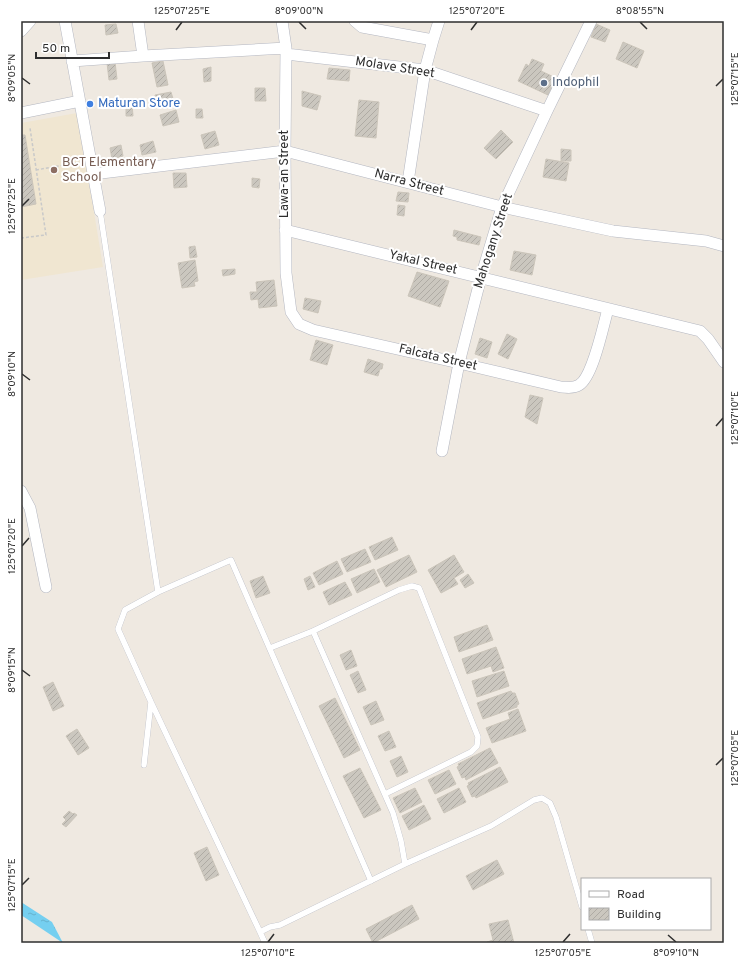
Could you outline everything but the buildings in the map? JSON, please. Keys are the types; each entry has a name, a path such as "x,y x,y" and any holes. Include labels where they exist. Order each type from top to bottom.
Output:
{"street":[{"path":"21,31 30,21"},
{"path":"65,21 100,211"},
{"path":"138,21 144,56"},
{"name":"Lawa-an Street","path":"282,21 286,51 286,274 291,312 299,324"},
{"path":"355,21 362,27 433,40"},
{"path":"408,182 425,70 440,21"},
{"name":"Mahogany Street","path":"442,451 459,363 481,277 502,207 591,21"},
{"name":"Molave Street","path":"72,61 144,56 286,51 425,70 547,111"},
{"path":"21,113 80,101"},
{"name":"Narra Street","path":"93,174 285,150 502,207 613,231 706,241 724,246"},
{"name":"Yakal Street","path":"285,230 700,331 724,362"},
{"name":"Falcata Street","path":"299,324 313,330 561,387 572,388 579,386 584,381 592,366 608,309"},
{"path":"21,491 30,508 46,587"}],"lane":[{"path":"100,211 158,592"},
{"path":"265,943 118,629 126,610 158,592 231,560 371,881"},
{"path":"270,648 313,631 399,590 412,586 419,588 478,737 477,746 471,752 385,794"},
{"path":"313,631 393,813 406,864"},
{"path":"144,765 151,702"},
{"path":"260,932 270,927 280,925 406,864 491,826 534,800 542,798 550,803 556,816 581,904"},
{"path":"588,930 592,943"}],"path":[{"path":"21,238 46,235 30,128"},
{"path":"36,170 90,160"}],"shaded area":[{"name":"BCT Elementary School","path":"77,113 103,267 21,280 21,123"}],"water":[{"path":"21,902 52,922 63,943 21,915"}],"place":[{"name":"Indophil","path":"544,83"},
{"name":"Maturan Store","path":"90,104"},
{"name":"BCT Elementary School","path":"54,170"}]}
